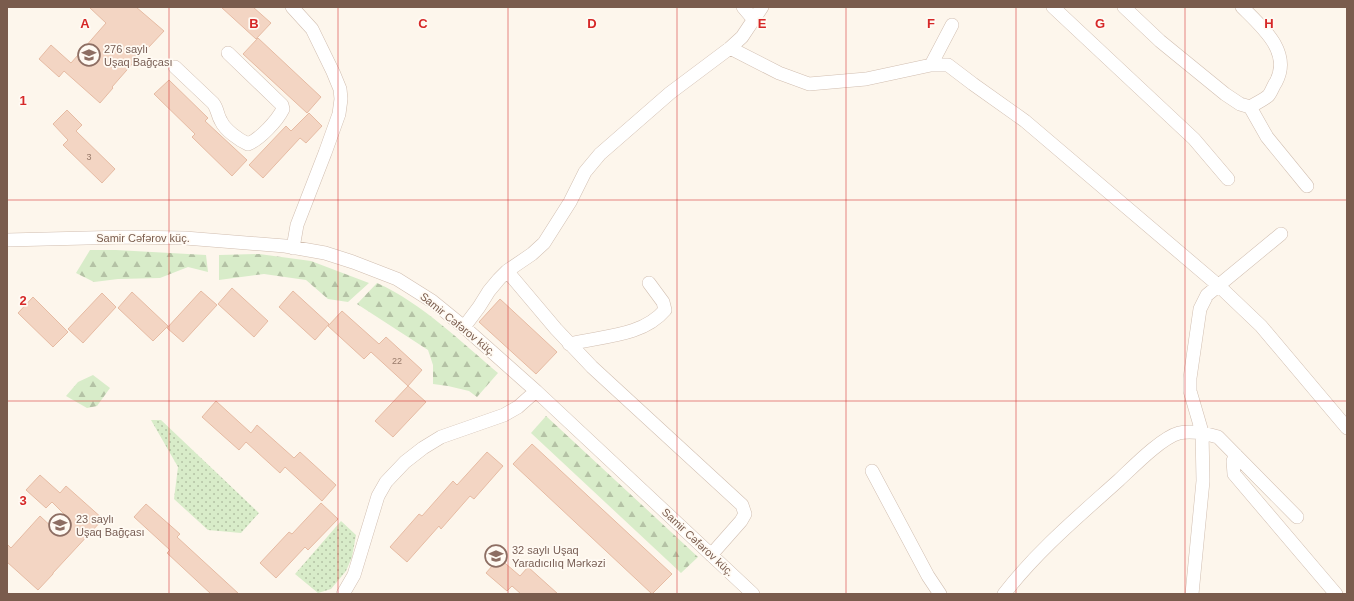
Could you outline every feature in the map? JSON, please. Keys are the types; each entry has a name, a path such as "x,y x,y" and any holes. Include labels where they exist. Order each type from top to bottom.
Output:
{"street":[{"path":"292,7 312,29 333,72 340,89 341,99 339,114 328,146 296,225 293,248"},
{"path":"743,7 754,20"},
{"path":"464,327 489,291 507,271 532,254 544,243 570,202 585,172 600,154 670,93 730,48 742,37 762,7"},
{"path":"1053,7 1194,139 1228,178"},
{"path":"1124,7 1160,41 1225,94 1240,104 1250,107 1267,137 1306,186"},
{"path":"1242,7 1268,33 1278,50 1281,63 1279,77 1269,95 1250,107"},
{"path":"931,65 952,25"},
{"path":"730,48 779,73 809,84 866,79 931,65 948,65 1025,121 1219,286 1262,326 1347,428"},
{"path":"175,67 213,103 217,108 220,120 224,126 243,142 248,144 255,141 280,115 283,109 282,105 228,53"},
{"path":"1192,594 1203,481 1202,432 1190,391 1190,378 1200,309 1208,295 1281,234"},
{"name":"Samir Cəfərov küç.","path":"7,240 126,237 185,238 239,242 293,248 332,255 365,266 396,279 432,301 464,327 536,391 753,594"},
{"path":"507,271 569,344 592,367 742,505 745,514 741,521 711,554"},
{"path":"569,344 632,331 646,326 660,316 665,310 663,302 649,283"},
{"path":"343,594 354,575 378,496 386,482 405,462 423,448 441,437 504,415 518,407 536,391"},
{"path":"1004,594 1044,548 1143,458 1167,438 1178,433 1202,432 1218,437 1297,517"},
{"path":"1236,455 1233,461 1234,474 1336,594"},
{"path":"872,470 928,576 940,594"}],"green space":[{"path":"90,250 206,255 208,272 188,267 160,278 118,279 94,282 76,273"},
{"path":"259,254 311,261 369,283 348,302 328,299 306,280 264,274 219,280 219,255"},
{"path":"377,283 410,301 425,312 498,373 477,397 469,391 433,384 433,365 428,350 357,304"},
{"path":"93,375 110,388 97,406 87,408 66,396 78,382"},
{"path":"546,416 698,557 681,573 531,433"},
{"path":"151,420 161,420 259,513 241,533 208,530 174,499 178,467"},
{"path":"341,521 356,535 352,557 346,571 331,589 318,593 295,574"}],"building":[{"path":"89,7 136,7 164,31 148,48 147,47 100,103 64,71 59,77 39,59 51,45 71,63 106,23"},
{"path":"221,7 253,7 271,23 256,39"},
{"path":"258,38 321,97 307,113 243,54"},
{"path":"169,80 208,118 205,121 247,160 232,176 192,137 195,134 154,94"},
{"path":"67,110 82,125 76,131 115,169 102,183 63,145 68,140 53,124"},
{"path":"309,113 322,126 306,143 300,138 263,178 249,165 286,126 291,131"},
{"path":"232,288 268,321 254,337 218,304"},
{"path":"201,291 217,305 183,342 167,328"},
{"path":"293,291 329,324 315,340 279,307"},
{"path":"132,292 168,326 153,341 118,308"},
{"path":"102,293 116,307 83,343 68,329"},
{"path":"33,297 68,332 53,347 18,313"},
{"path":"500,299 557,352 536,374 479,322"},
{"path":"342,311 379,344 386,337 422,370 408,386 371,352 364,359 328,326"},
{"path":"408,386 426,402 393,437 375,421"},
{"path":"216,401 251,433 257,425 294,458 300,452 336,485 322,501 285,467 280,473 246,442 239,450 202,417"},
{"path":"532,444 672,574 652,594 513,464"},
{"path":"487,452 503,466 474,499 470,496 441,529 439,526 407,562 390,547 419,514 422,516 453,481 457,485"},
{"path":"40,475 60,493 66,486 103,519 38,590 7,562 7,544 11,548 40,516 56,531 68,518 52,502 46,508 26,490"},
{"path":"321,503 338,519 308,550 305,547 276,578 260,563 289,532 292,534"},
{"path":"146,504 180,534 177,537 239,594 211,594 167,553 170,550 134,517"},
{"path":"499,558 520,576 528,567 558,594 521,594 512,586 507,591 486,573"}],"place":[{"name":"276 saylı Uşaq Bağçası","path":"89,55"},
{"name":"23 saylı Uşaq Bağçası","path":"60,525"},
{"name":"32 saylı Uşaq Yaradıcılıq Mərkəzi","path":"496,556"}]}
